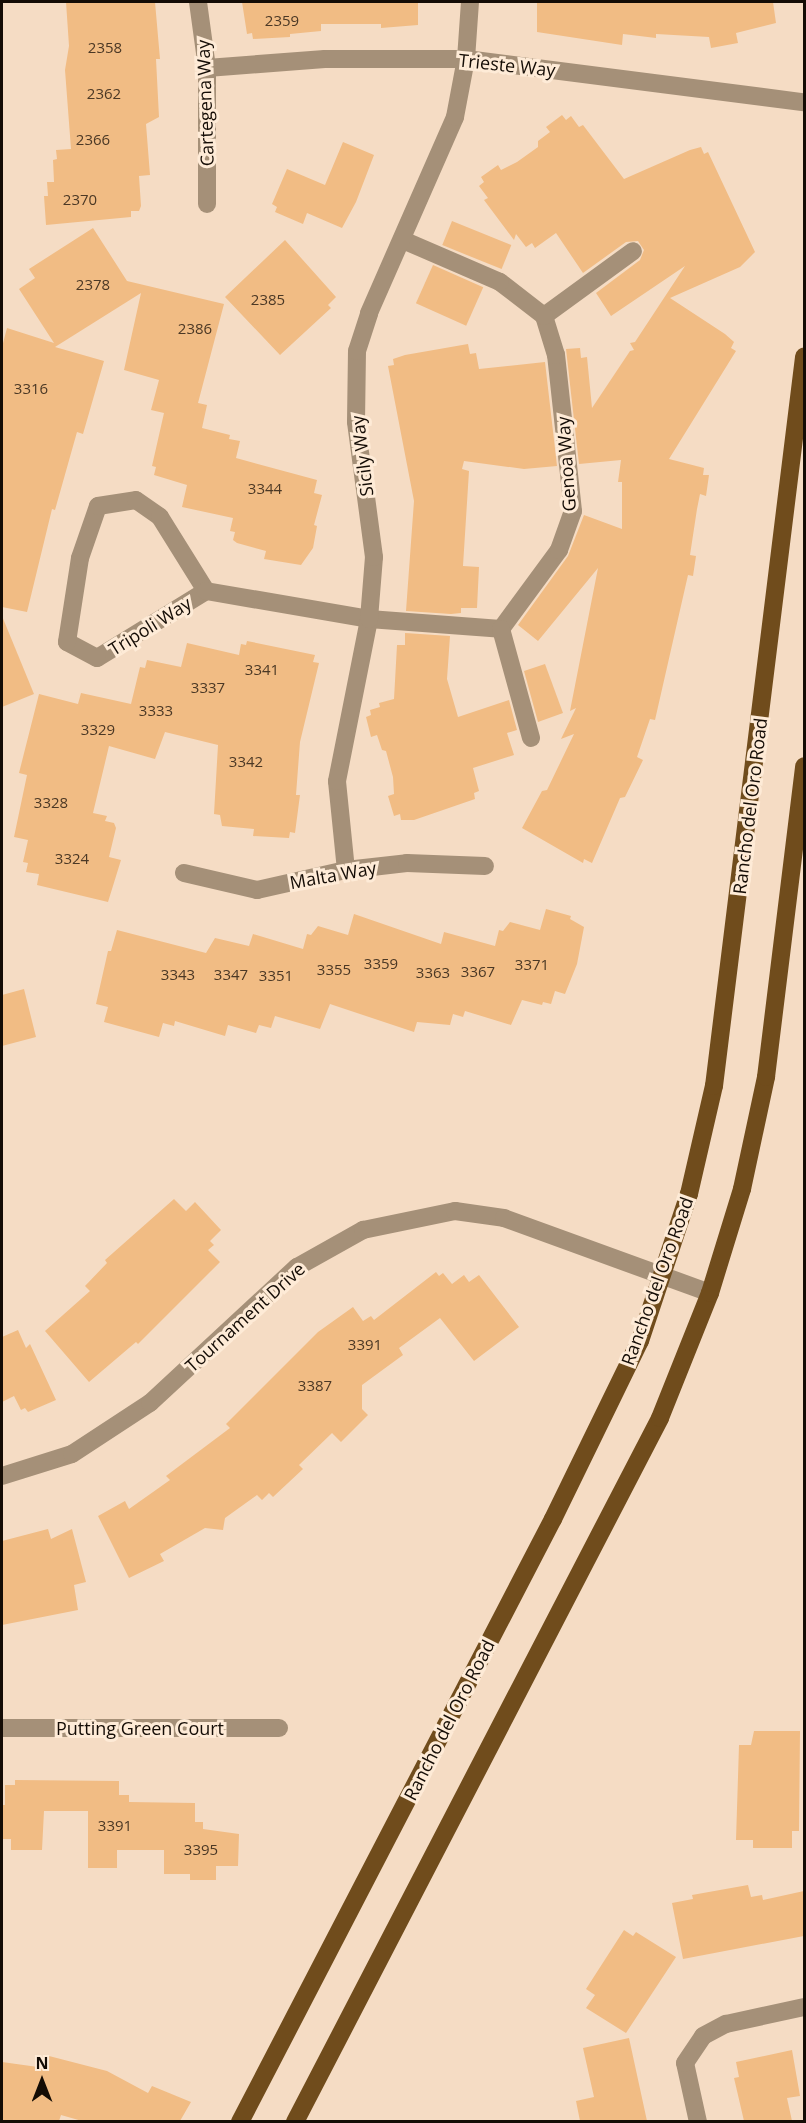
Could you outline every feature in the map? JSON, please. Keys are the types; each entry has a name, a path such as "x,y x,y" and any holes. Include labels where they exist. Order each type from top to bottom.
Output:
{"main road":[{"name":"Rancho del Oro Road","path":"240,2121 558,1508 640,1341 689,1194 714,1086 804,357"},
{"path":"296,2121 641,1456 710,1293 742,1189 766,1077 804,766"}],"street":[{"name":"Cartegena Way","path":"198,2 207,68 207,204"},
{"name":"Sicily Way","path":"346,870 337,782 369,619 374,557 356,422 357,351 369,313 403,240 455,117 466,59 470,2"},
{"name":"Trieste Way","path":"207,68 325,59 466,59 804,102"},
{"path":"403,240 500,282 544,316 633,251"},
{"name":"Genoa Way","path":"501,629 559,550 573,511 556,355 544,316"},
{"name":"Tripoli Way","path":"206,591 160,517 136,500 98,506 80,558 67,642 97,658 206,591 369,619"},
{"path":"369,619 501,629 531,738"},
{"name":"Malta Way","path":"184,873 258,890 346,870 407,863 485,866"},
{"name":"Tournament Drive","path":"2,1476 72,1454 150,1403 297,1267 363,1230 455,1211 504,1218 710,1293"},
{"name":"Putting Green Court","path":"2,1728 279,1728"},
{"path":"698,2121 685,2063 703,2036 726,2024 804,2007"}],"building":[{"path":"66,2 155,2 160,59 156,59 159,117 146,124 150,175 139,176 141,206 139,211 131,211 131,217 46,225 44,196 48,196 47,182 54,182 53,160 57,159 56,150 71,149 65,70 69,46"},
{"path":"242,2 418,2 418,25 381,28 381,24 321,24 321,31 290,34 290,37 253,39 252,33 247,34"},
{"path":"537,2 773,2 776,23 736,33 738,43 711,48 709,37 656,34 656,38 623,34 622,45 537,32"},
{"path":"562,115 566,120 571,116 579,127 583,125 624,179 701,147 704,154 708,152 755,252 740,267 670,298 725,334 734,342 731,348 736,351 669,459 704,468 703,475 709,475 706,496 700,494 697,509 690,555 696,556 693,576 688,575 655,720 650,719 637,757 643,760 625,797 620,798 592,863 584,859 583,863 522,828 542,791 547,790 574,734 561,739 576,708 570,711 598,568 538,641 518,625 568,556 584,515 622,529 622,482 618,482 621,460 579,464 566,349 580,348 581,358 587,357 592,408 630,351 634,350 630,343 635,342 685,266 611,316 596,293 640,260 644,250 638,241 626,242 583,273 556,233 535,248 532,243 526,247 516,234 514,240 484,200 488,198 479,186 484,182 481,177 498,165 501,170 517,162 538,147 538,141 550,132 546,127"},
{"path":"343,142 374,155 356,202 342,228 307,213 303,224 275,212 277,207 272,204 287,169 325,185"},
{"path":"452,221 511,245 502,269 442,245"},
{"path":"93,228 127,281 224,304 198,403 207,405 202,428 230,435 229,439 240,441 236,458 317,480 314,493 322,495 314,525 317,526 313,548 301,565 264,559 266,551 237,543 233,540 235,532 230,531 233,518 182,507 187,485 154,475 156,467 152,466 164,413 151,410 159,380 124,370 141,293 55,347 104,361 83,434 77,432 55,510 52,509 27,612 2,607 2,347 7,328 54,343 19,289 35,278 29,269"},
{"path":"285,240 336,297 328,305 331,308 280,355 225,297"},
{"path":"433,265 483,287 466,326 416,303"},
{"path":"468,344 470,354 476,353 479,369 545,362 557,466 524,469 464,461 462,469 469,471 463,566 479,567 477,608 461,608 461,613 451,614 406,611 414,501 388,366 394,365 393,359 405,355"},
{"path":"2,616 34,694 2,707"},
{"path":"405,633 450,636 447,679 458,717 509,700 517,730 507,733 514,755 473,768 479,791 474,793 475,799 414,820 401,820 400,814 394,816 388,796 394,794 393,777 386,751 382,750 377,735 371,737 366,717 371,715 370,710 380,707 379,703 394,699 397,645 405,645"},
{"path":"247,641 315,655 313,662 319,663 300,742 296,795 300,795 295,833 290,832 289,838 253,836 254,829 222,826 220,815 214,814 218,745 165,732 155,759 109,746 93,813 107,816 105,821 114,823 116,828 109,857 121,860 108,902 37,885 39,874 26,872 28,863 23,862 28,840 14,837 27,775 19,773 39,694 78,704 81,693 131,704 140,667 145,668 147,660 181,667 187,643 239,655 241,644 246,645"},
{"path":"545,664 563,713 538,722 524,671"},
{"path":"546,909 571,916 570,919 584,927 577,964 565,994 555,991 551,1004 543,1002 542,1005 522,1000 511,1025 465,1011 463,1017 453,1014 450,1025 417,1022 414,1032 330,1004 320,1029 275,1016 271,1028 259,1025 256,1033 228,1025 225,1036 175,1021 174,1026 163,1023 159,1037 104,1022 108,1007 96,1004 108,951 111,951 117,930 206,953 215,938 249,946 253,934 303,949 307,934 311,935 318,926 348,935 354,914 441,944 444,932 495,946 499,930 503,931 510,922 540,930"},
{"path":"24,989 36,1037 2,1046 2,995"},
{"path":"174,1199 186,1211 195,1202 221,1230 210,1241 214,1245 208,1250 220,1262 138,1344 136,1342 89,1382 45,1331 90,1291 85,1286 107,1263 105,1260"},
{"path":"436,1272 439,1276 443,1273 452,1284 464,1275 469,1282 479,1275 519,1327 474,1361 440,1318 399,1348 403,1355 362,1385 362,1409 368,1415 341,1442 332,1433 299,1465 303,1469 273,1497 269,1493 262,1500 257,1495 225,1518 223,1530 205,1528 160,1554 164,1561 129,1578 98,1516 125,1501 129,1509 170,1480 166,1476 230,1428 226,1424 318,1332 353,1307 363,1321 371,1316 374,1320"},
{"path":"18,1330 26,1348 30,1344 56,1400 28,1412 25,1408 21,1410 14,1396 2,1402 2,1337"},
{"path":"48,1529 51,1539 72,1529 86,1582 74,1585 78,1610 2,1625 2,1541"},
{"path":"754,1731 800,1731 799,1831 792,1831 792,1848 753,1848 753,1840 736,1840 739,1745 751,1745"},
{"path":"15,1780 119,1781 119,1795 129,1795 129,1802 195,1803 195,1822 203,1822 203,1829 239,1834 238,1866 216,1866 216,1880 190,1880 190,1874 164,1874 164,1850 117,1850 117,1868 88,1868 88,1811 44,1811 42,1850 11,1850 11,1839 2,1839 2,1805 5,1805 5,1785 15,1785"},
{"path":"748,1885 751,1897 762,1895 763,1900 804,1891 804,1936 683,1959 672,1903 693,1899 692,1895"},
{"path":"624,1930 633,1936 636,1932 676,1957 626,2033 586,2008 595,1995 586,1989"},
{"path":"629,2038 647,2121 580,2121 576,2101 594,2097 583,2048"},
{"path":"792,2050 800,2096 787,2098 792,2121 744,2121 734,2078 739,2077 736,2062"},
{"path":"49,2056 107,2071 148,2093 152,2086 191,2102 180,2121 82,2121 61,2115 59,2121 2,2121 2,2062 45,2068"}]}
